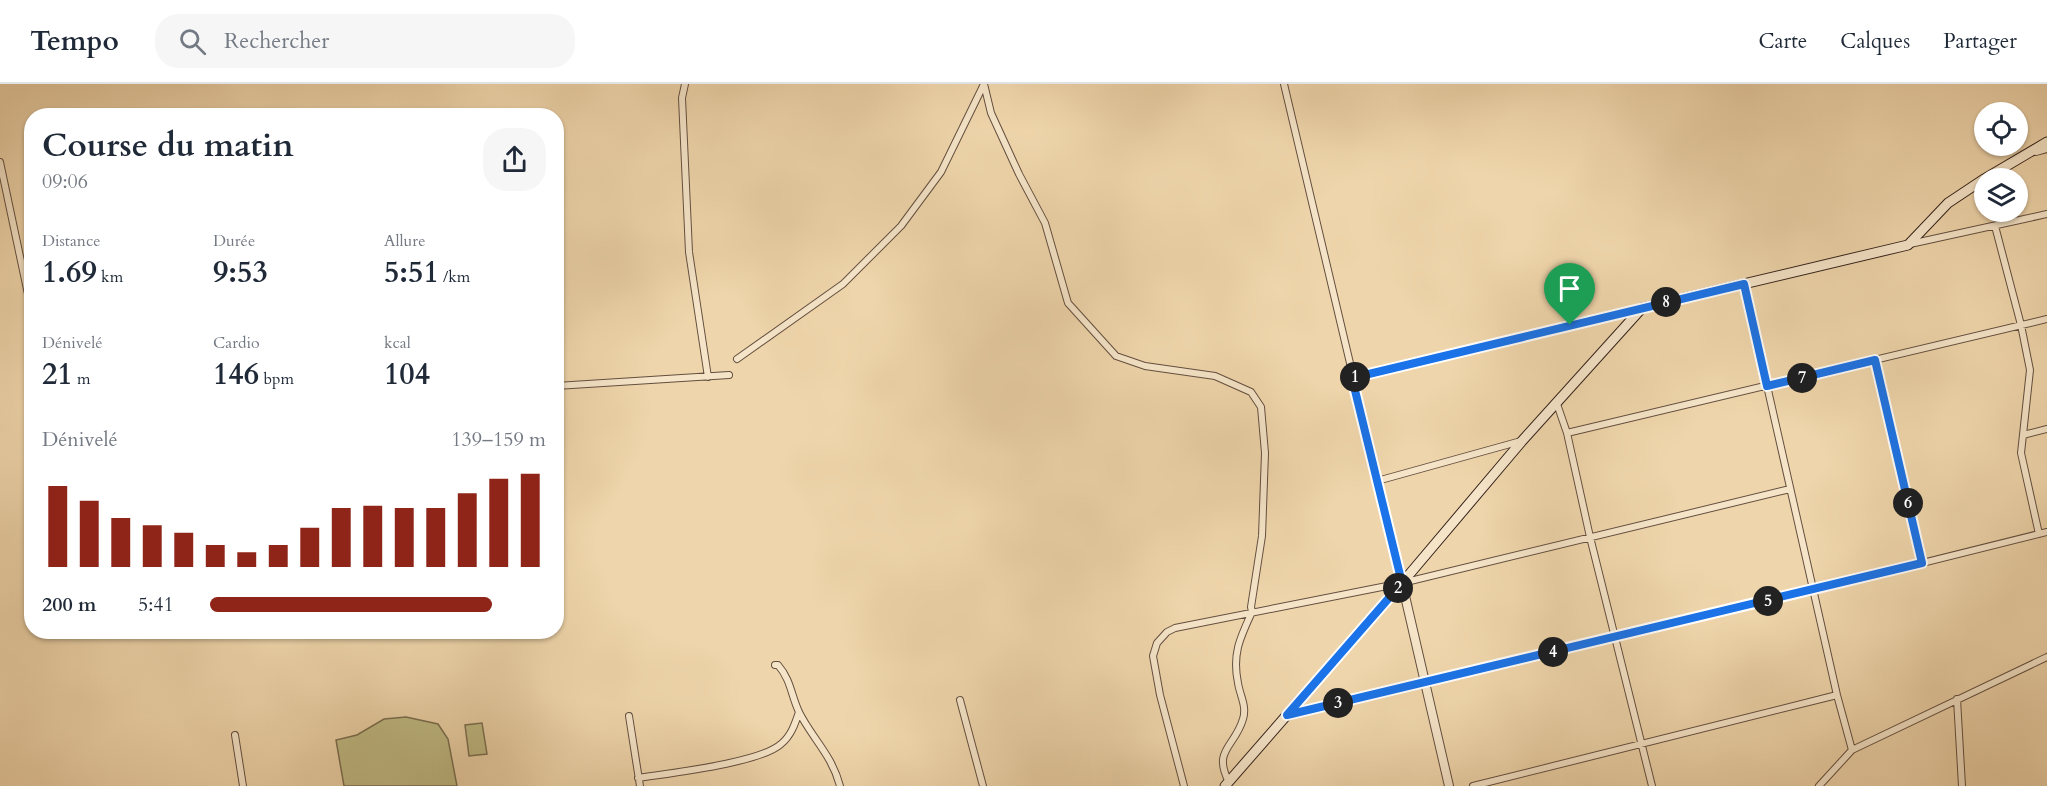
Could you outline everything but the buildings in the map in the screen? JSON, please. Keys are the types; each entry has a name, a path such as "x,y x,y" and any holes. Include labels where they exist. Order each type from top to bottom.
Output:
{"main road":[{"path":"2004,168 2047,142"},
{"path":"1227,784 1522,441 1642,308 1908,245 1948,203 1974,186"}],"street":[{"path":"685,84 682,98 689,252 708,376"},
{"path":"737,359 843,284 902,226 941,172 984,84"},
{"path":"984,84 991,113 1045,223 1068,303 1116,356 1145,366 1215,376 1251,392 1261,407 1265,453 1262,536 1252,612 1236,648 1238,684 1245,705 1242,723 1221,760 1227,784"},
{"path":"1284,84 1449,786"},
{"path":"2029,153 2047,149"},
{"path":"0,162 24,275"},
{"path":"1908,245 2047,214"},
{"path":"1995,226 2021,325 2030,370 2021,453 2039,534"},
{"path":"1744,284 1852,750"},
{"path":"1352,378 1642,308"},
{"path":"1567,433 2047,319"},
{"path":"1875,360 1922,563"},
{"path":"564,385 729,375"},
{"path":"1557,404 1567,433 1590,537 1652,786"},
{"path":"2023,435 2047,429"},
{"path":"1377,481 1522,441"},
{"path":"1184,786 1160,695 1153,656 1157,643 1174,628 1402,583 1790,489"},
{"path":"1287,715 1814,590 2047,532"},
{"path":"1819,786 1852,750 2047,657"},
{"path":"775,665 778,665 787,675 799,712 823,748 840,786"},
{"path":"1473,786 1838,696"},
{"path":"960,699 983,786"},
{"path":"1957,699 1962,786"},
{"path":"639,778 751,758 780,745 791,733 799,712"},
{"path":"629,716 640,786"},
{"path":"235,735 243,786"}],"shaded area":[{"path":"406,717 438,724 448,739 457,786 344,786 336,740 357,735 384,719"},
{"path":"482,723 487,754 469,756 465,725"}],"route":[{"path":"1744,284 1767,386 1875,360 1922,563 1287,715 1402,583 1352,378 1570,325 1744,284"}]}
